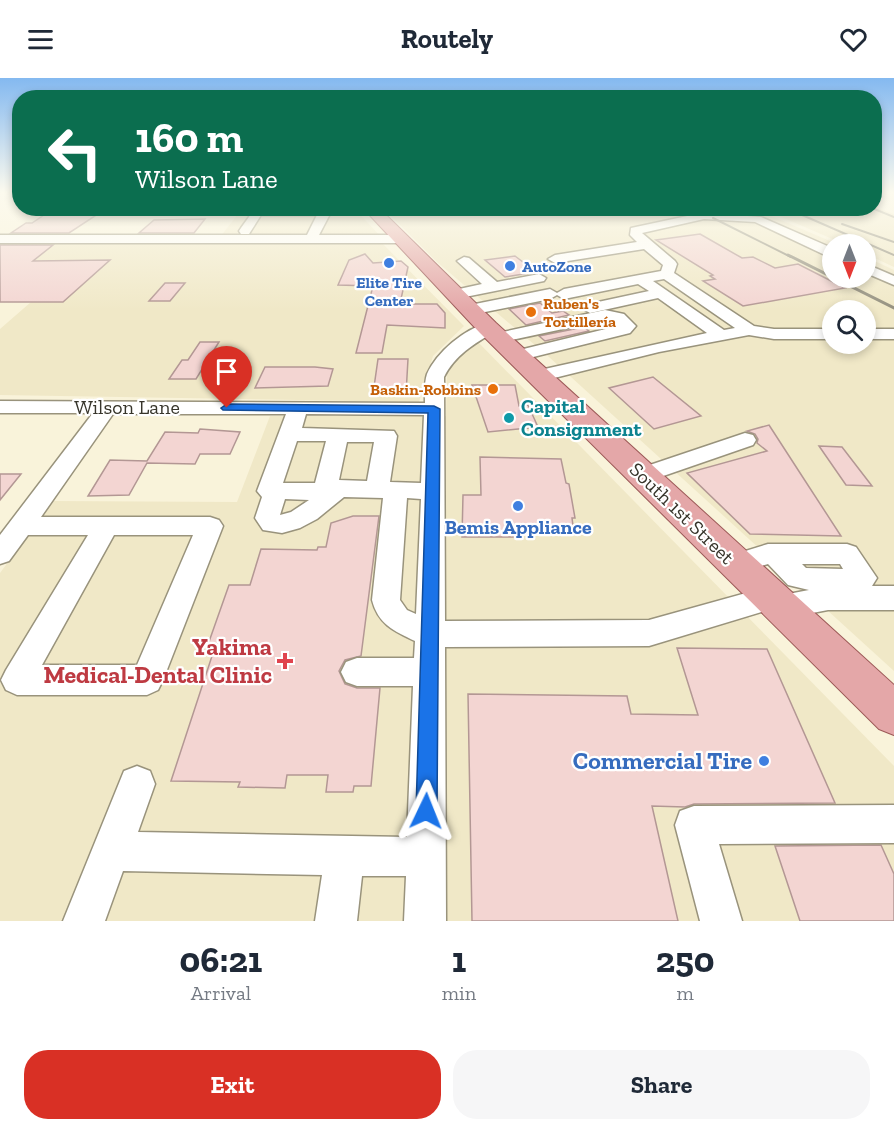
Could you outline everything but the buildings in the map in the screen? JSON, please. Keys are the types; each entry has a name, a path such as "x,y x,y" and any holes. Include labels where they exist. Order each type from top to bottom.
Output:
{"main road":[{"name":"South 1st Street","path":"394,232 517,356 894,714"}],"street":[{"path":"311,239 314,232"},
{"path":"635,232 670,264 667,274"},
{"path":"786,232 822,248"},
{"path":"0,239 400,239"},
{"path":"553,258 572,271 654,249"},
{"path":"464,261 494,287"},
{"path":"876,273 894,281"},
{"path":"478,317 557,294 667,274 749,330"},
{"path":"580,276 618,302"},
{"path":"494,287 539,278"},
{"path":"641,279 721,335"},
{"path":"425,921 435,377 441,363 465,342 494,287"},
{"path":"586,309 661,293"},
{"path":"478,317 605,315 618,317 628,326 624,329 517,356"},
{"path":"538,376 659,347 749,330 774,334 822,334"},
{"path":"876,334 894,334"},
{"name":"Wilson Lane","path":"0,406 434,409"},
{"path":"0,554 108,407"},
{"path":"298,408 269,491 314,492 333,488 434,491"},
{"path":"289,434 386,436 388,607 397,619 431,634 649,633 776,603 828,598 894,598"},
{"path":"276,491 267,518 268,521 278,525 293,522 333,488 338,435"},
{"path":"643,476 745,440"},
{"path":"20,526 107,526 210,526 147,680 17,680 107,526"},
{"path":"735,564 774,554"},
{"path":"357,672 430,672"},
{"path":"84,921 137,784"},
{"path":"722,921 694,825 894,824"},
{"path":"111,851 425,857"},
{"path":"336,921 344,856"}],"shaded area":[{"path":"224,232 377,232 382,238 220,237"},
{"path":"407,232 810,232 822,238 822,288 876,288 876,262 894,270 894,671 549,357 437,262"},
{"path":"817,232 894,232 894,267 876,259 876,234 822,234"},
{"path":"0,243 382,243 464,326 433,356 419,402 0,395 0,329 31,302 0,302"},
{"path":"477,341 894,766 894,921 0,921 0,573 53,501 237,502 270,416 446,416 447,368 452,359"}],"railway":[{"path":"742,232 791,257"},
{"path":"842,232 894,255"},
{"path":"866,232 894,242"},
{"path":"788,255 894,308"}],"place":[{"name":"Elite Tire Center","path":"389,263"},
{"name":"AutoZone","path":"510,266"},
{"name":"Ruben's Tortillería","path":"531,312"},
{"name":"Baskin-Robbins","path":"493,389"},
{"name":"Capital Consignment","path":"509,418"},
{"name":"Bemis Appliance","path":"518,506"},
{"name":"Yakima Medical-Dental Clinic","path":"285,661"},
{"name":"Commercial Tire","path":"764,761"}],"route":[{"path":"227,408 434,409 426,811"}]}
